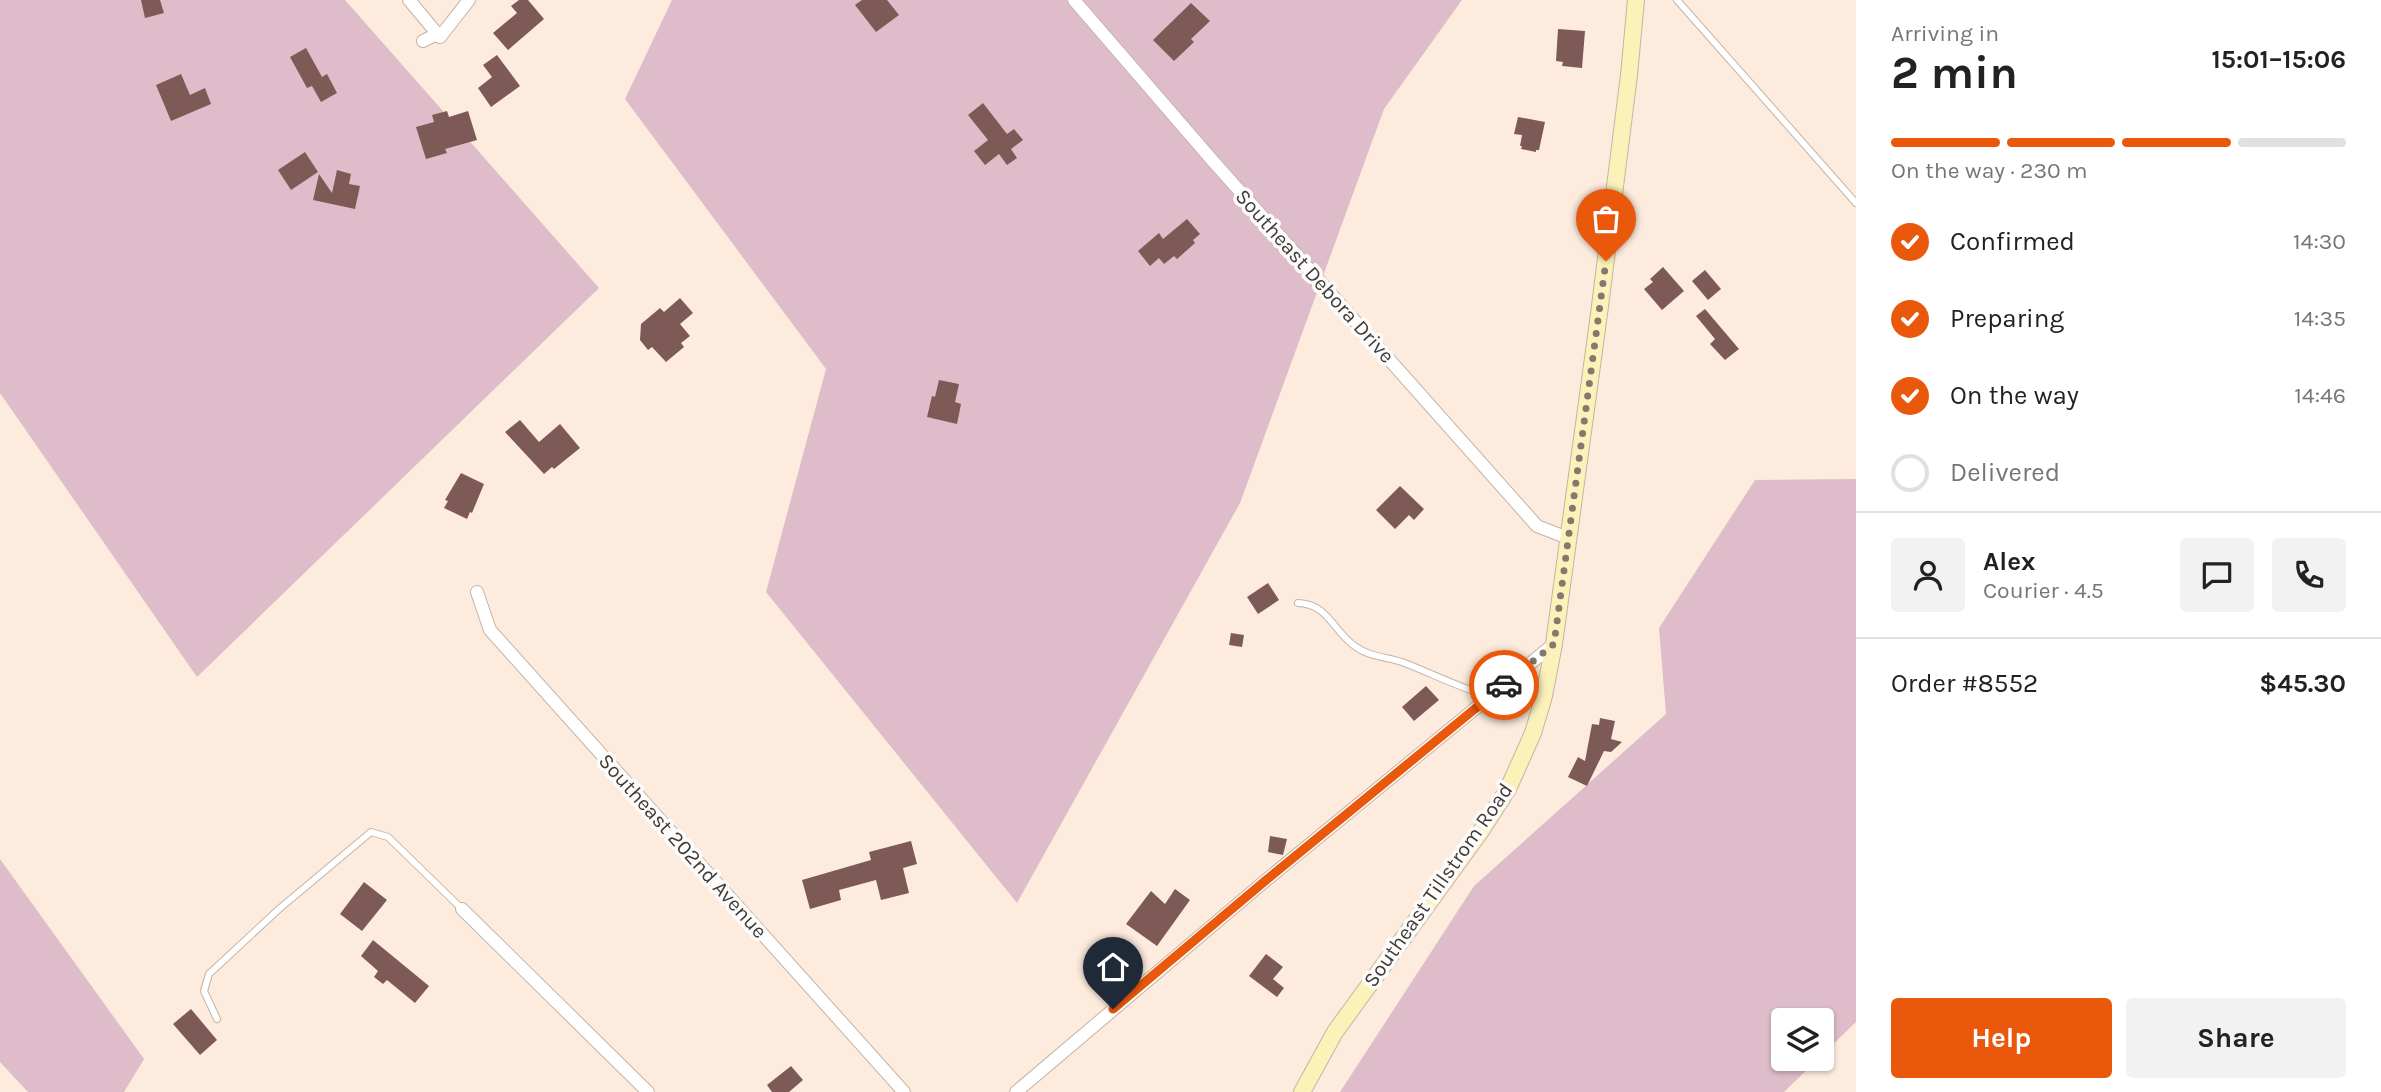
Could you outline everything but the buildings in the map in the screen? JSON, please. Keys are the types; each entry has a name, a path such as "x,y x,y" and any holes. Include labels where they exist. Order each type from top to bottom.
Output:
{"main road":[{"name":"Southeast Tillstrom Road","path":"1302,1092 1335,1032 1481,831 1508,789 1533,733 1544,696 1554,644 1628,89 1636,0"}],"street":[{"path":"409,0 440,37"},
{"path":"440,37 469,0"},
{"name":"Southeast Debora Drive","path":"1074,0 1212,160 1537,526 1568,538"},
{"path":"423,41 435,35 440,37"},
{"name":"Southeast 202nd Avenue","path":"477,593 490,630 904,1092"},
{"path":"1016,1092 1254,890 1554,644"},
{"path":"462,909 649,1092"}],"lane":[{"path":"1677,0 1856,203"},
{"path":"1298,603 1312,603 1320,608 1342,636 1366,653 1399,661 1465,689 1490,696"},
{"path":"218,1019 204,991 209,974 279,909 371,832 388,837 462,909"}],"shaded area":[{"path":"0,0 345,0 599,288 197,677 0,393"},
{"path":"672,0 1462,0 1384,109 1240,503 1017,903 766,592 826,369 625,99"},
{"path":"1856,479 1856,1022 1834,1043 1834,1008 1771,1008 1771,1071 1806,1071 1784,1092 1340,1092 1474,886 1666,714 1659,628 1755,480"},
{"path":"0,859 144,1059 124,1092 28,1092 0,1062"}],"way so far":[{"path":"1504,685 1554,644 1606,261"}],"route":[{"path":"1113,1009 1504,685"}]}
